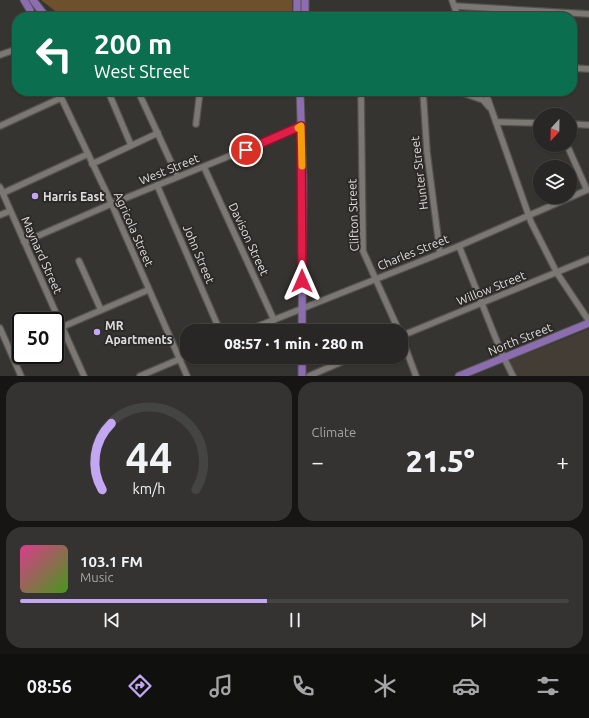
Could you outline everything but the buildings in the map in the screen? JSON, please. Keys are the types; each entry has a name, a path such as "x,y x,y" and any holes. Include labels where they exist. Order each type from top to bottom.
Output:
{"main road":[{"path":"24,0 28,6 29,12"},
{"path":"33,0 42,12"},
{"path":"297,0 297,12"},
{"path":"305,0 305,12"},
{"path":"300,96 302,324"},
{"name":"North Street","path":"459,376 589,322"},
{"path":"302,364 302,376"}],"street":[{"path":"452,0 457,12"},
{"path":"455,6 556,12"},
{"path":"577,13 589,14"},
{"path":"0,55 12,50"},
{"path":"577,68 589,68"},
{"path":"110,96 131,145"},
{"path":"140,96 176,173"},
{"path":"196,124 199,96"},
{"name":"Clifton Street","path":"361,96 363,251 374,280 395,324"},
{"name":"Hunter Street","path":"422,96 427,152 440,253"},
{"path":"472,96 483,100 491,108"},
{"path":"486,96 529,216 556,273 589,322"},
{"path":"0,126 61,98"},
{"name":"Agricola Street","path":"61,98 111,204 180,359"},
{"path":"496,122 533,123"},
{"path":"577,124 589,125"},
{"name":"West Street","path":"24,242 111,204 301,126"},
{"path":"92,164 158,133"},
{"name":"Charles Street","path":"264,324 458,246 587,190 570,152"},
{"path":"3,193 88,154"},
{"name":"Davison Street","path":"204,167 274,320"},
{"name":"John Street","path":"157,185 217,324"},
{"name":"Maynard Street","path":"0,187 55,312"},
{"path":"0,215 10,211"},
{"path":"458,246 504,358 513,376"},
{"name":"Willow Street","path":"408,333 589,259"},
{"path":"79,261 101,310"},
{"path":"64,326 148,290"},
{"path":"0,328 21,376"},
{"name":"Maynard Street","path":"64,331 84,376"},
{"path":"408,355 416,376"},
{"path":"140,376 180,359"},
{"name":"Agricola Street","path":"182,364 187,376"},
{"path":"309,376 337,364"}],"shaded area":[{"path":"41,0 292,0 292,12 57,12"},
{"path":"589,329 589,376 510,376 503,363"}],"slow traffic":[{"path":"298,128 301,126 302,166"}],"place":[{"name":"Harris East","path":"35,196"},
{"name":"MR Apartments","path":"97,332"}],"route":[{"path":"246,150 301,126 302,281"}]}
